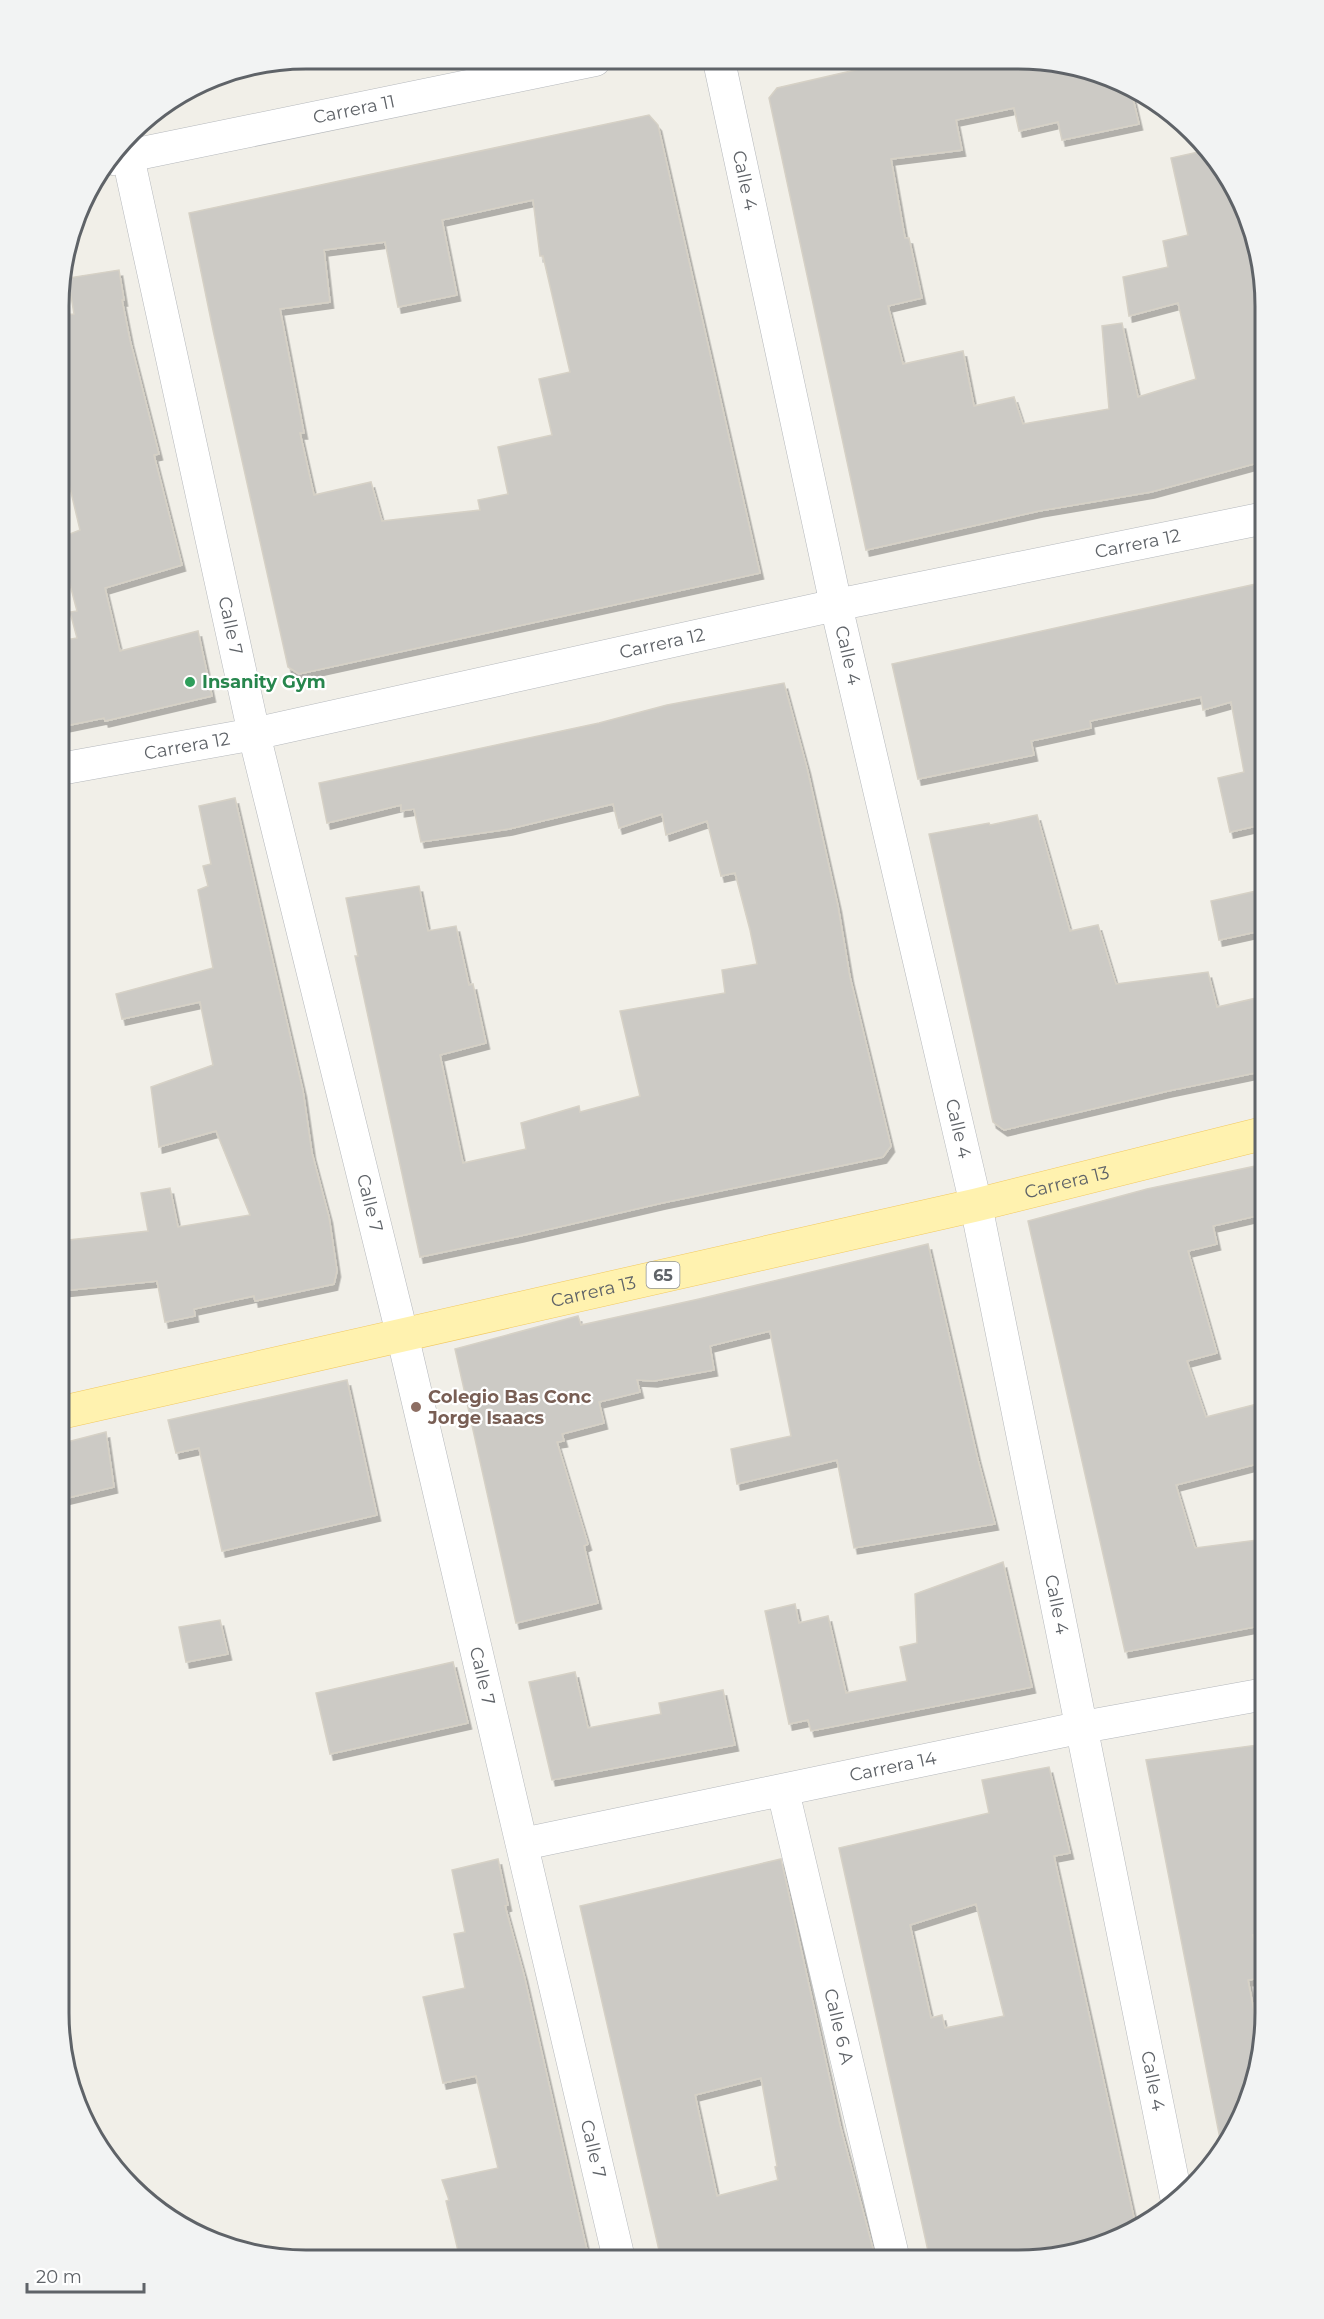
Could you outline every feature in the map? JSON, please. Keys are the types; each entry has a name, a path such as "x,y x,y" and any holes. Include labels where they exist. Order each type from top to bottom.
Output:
{"main road":[{"name":"Carrera 13","path":"69,1411 976,1204 1255,1135"}],"street":[{"name":"Carrera 11","path":"126,152 548,69"},
{"name":"Calle 4","path":"721,69 836,605 976,1204 1175,2190"},
{"name":"Calle 7","path":"123,156 254,734 402,1334 617,2250"},
{"name":"Carrera 12","path":"69,767 254,734 836,605 1255,520"},
{"name":"Carrera 14","path":"523,1844 1083,1727 1255,1696"},
{"name":"Calle 6 A","path":"783,1791 892,2250"}],"building":[{"path":"860,69 1018,69 1049,71 1079,77 1109,87 1133,99 1139,124 1062,140 1058,122 1019,131 1014,108 956,120 962,150 891,159 905,238 909,238 922,298 888,306 903,364 963,351 974,406 1014,397 1023,424 1109,409 1102,326 1122,323 1138,397 1196,379 1178,303 1129,316 1123,277 1168,267 1163,241 1188,235 1171,158 1198,152 1215,174 1231,201 1247,245 1253,275 1255,464 1151,492 1039,511 866,550 769,98 777,88"},
{"path":"649,115 658,125 760,573 299,674 288,667 189,213","holes":["533,200 540,256 543,256 570,372 539,379 552,435 498,447 508,494 478,500 480,510 382,521 371,482 314,495 300,433 304,433 280,309 330,302 324,250 385,242 398,307 457,295 442,220"]},
{"path":"119,270 130,340 159,454 154,455 182,565 105,588 120,651 198,631 212,696 105,721 104,718 69,725 69,639 77,638 70,612 77,611 69,581 69,534 80,530 69,484 69,314 74,314 70,290 71,278"},
{"path":"1255,584 1255,826 1230,832 1218,778 1244,772 1231,702 1203,710 1201,697 1090,721 1091,728 1031,741 1034,755 918,779 892,664"},
{"path":"784,683 807,768 838,906 850,977 891,1146 883,1157 420,1257 355,956 358,956 346,898 419,886 428,931 456,926 469,985 473,984 486,1043 440,1055 463,1163 526,1149 521,1123 579,1106 580,1112 640,1096 620,1011 725,993 722,970 757,964 750,930 735,873 721,876 707,821 666,835 662,814 619,828 613,804 509,829 421,842 414,809 401,811 401,805 327,823 319,783 599,723 667,705"},
{"path":"235,798 303,1091 312,1153 329,1217 337,1271 334,1284 255,1301 254,1296 194,1309 195,1316 165,1322 157,1281 69,1290 69,1240 148,1231 141,1193 170,1188 178,1227 250,1215 216,1131 159,1147 151,1087 213,1065 200,1002 122,1019 116,994 213,968 198,890 208,886 203,866 211,864 199,806"},
{"path":"1037,815 1070,931 1098,925 1116,984 1208,972 1217,1007 1255,998 1255,1073 1004,1130 993,1122 929,834 989,823 990,825"},
{"path":"1255,891 1255,932 1219,940 1211,901"},
{"path":"1255,1166 1255,1216 1213,1226 1217,1244 1188,1251 1217,1353 1187,1361 1206,1417 1255,1405 1255,1465 1176,1485 1195,1548 1255,1540 1255,1627 1125,1652 1028,1221 1147,1189"},
{"path":"928,1244 995,1524 854,1548 837,1460 737,1484 731,1449 791,1436 770,1331 710,1346 714,1370 654,1381 637,1380 640,1392 599,1402 604,1423 562,1434 564,1441 557,1442 588,1544 584,1546 598,1603 516,1623 455,1349 578,1316 581,1325"},
{"path":"347,1380 377,1515 222,1551 199,1448 176,1453 168,1420"},
{"path":"106,1432 114,1487 69,1498 69,1441"},
{"path":"1003,1562 1032,1687 811,1731 808,1720 789,1724 765,1611 795,1604 799,1623 828,1616 846,1693 907,1681 900,1647 917,1643 915,1594"},
{"path":"220,1620 228,1654 186,1662 179,1627"},
{"path":"453,1662 468,1723 330,1754 316,1693"},
{"path":"575,1672 588,1728 661,1714 659,1703 723,1690 735,1745 552,1780 529,1682"},
{"path":"1255,1745 1255,1935 1253,1935 1255,1979 1248,1980 1255,2015 1253,2044 1247,2074 1237,2104 1220,2137 1146,1760"},
{"path":"1049,1767 1070,1853 1054,1856 1134,2219 1109,2232 1079,2242 1049,2248 928,2250 839,1848 989,1813 982,1780","holes":["976,1904 1004,2016 945,2028 942,2015 931,2018 910,1925"]},
{"path":"498,1859 508,1905 505,1906 524,1975 587,2250 458,2250 446,2201 449,2200 442,2180 498,2168 476,2076 443,2083 423,1997 465,1988 454,1934 465,1932 452,1870"},
{"path":"781,1859 840,2125 873,2250 659,2250 580,1906","holes":["761,2078 777,2166 775,2167 778,2180 717,2196 695,2095"]}],"place":[{"name":"Insanity Gym","path":"190,682"},
{"name":"Colegio Bas Conc Jorge Isaacs","path":"416,1407"}]}
